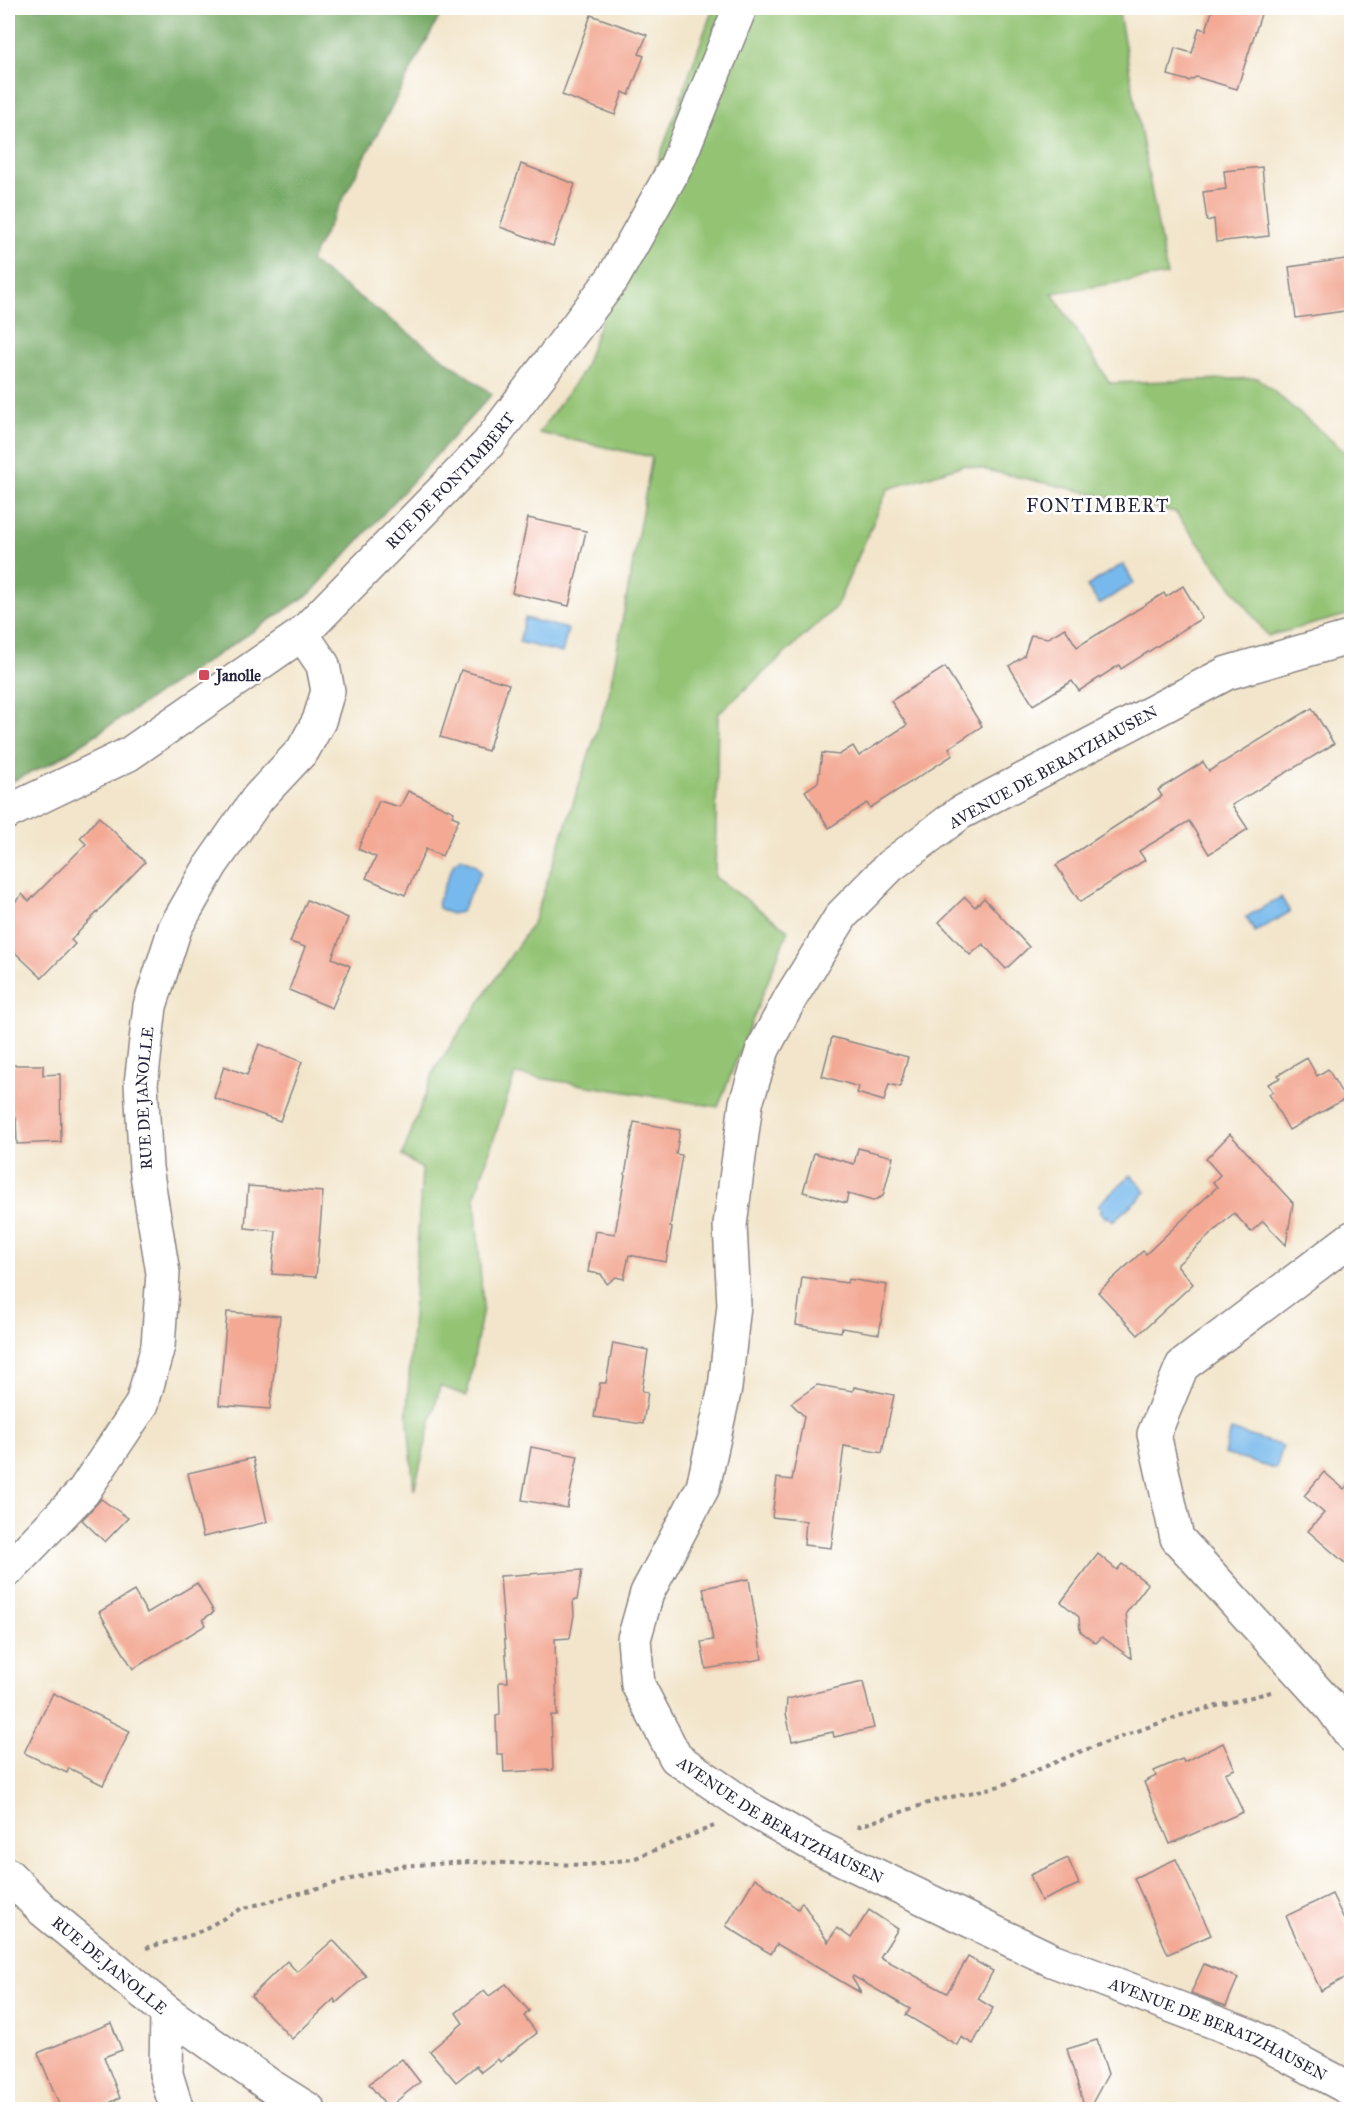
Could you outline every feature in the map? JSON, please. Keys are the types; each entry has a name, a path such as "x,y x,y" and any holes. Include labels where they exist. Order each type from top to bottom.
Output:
{"street":[{"name":"RUE DE FONTIMBERT","path":"8,812 129,754 302,634 488,444 613,278 676,166 740,8"},
{"name":"RUE DE JANOLLE","path":"8,1570 83,1492 142,1404 159,1346 163,1273 146,1168 142,1105 141,1084 150,1006 176,928 211,865 258,798 303,750 319,721 328,691 323,665 302,634"},
{"name":"AVENUE DE BERATZHAUSEN","path":"1352,637 1227,673 960,813 890,866 842,915 791,996 763,1049 746,1103 730,1225 734,1305 725,1388 703,1487 647,1593 634,1639 638,1684 675,1758 752,1810 815,1846 1052,1960 1251,2036 1352,2091"},
{"path":"1352,1238 1182,1366 1154,1434 1177,1538 1332,1708 1352,1736"},
{"name":"RUE DE JANOLLE","path":"8,1875 43,1910 167,2012 166,2074 177,2109"},
{"path":"167,2012 269,2085 309,2109"}],"path":[{"path":"815,1846 868,1822 934,1801 1000,1786 1182,1715 1273,1691"},
{"path":"105,1962 195,1935 241,1909 399,1866 469,1863 587,1865 633,1859 752,1810"}],"green space":[{"path":"8,8 444,8 310,261 492,394 311,593 54,762 8,783"},
{"path":"713,8 1118,8 1167,275 1052,293 1110,383 1258,378 1351,457 1351,614 1268,636 1175,512 964,465 888,489 836,607 718,714 715,877 788,930 718,1107 515,1074 475,1196 483,1308 467,1396 440,1386 414,1490 407,1410 422,1169 402,1156 435,1069 534,921 609,694 652,457 539,433 583,371"}],"water":[{"path":"1123,564 1134,583 1099,604 1087,586"},
{"path":"525,618 568,629 562,653 519,642"},
{"path":"461,858 476,865 481,872 461,912 451,914 439,908 438,901 454,863"},
{"path":"1281,897 1290,912 1255,932 1246,917"},
{"path":"1131,1175 1146,1192 1113,1221 1108,1216 1106,1218 1100,1212 1102,1210 1098,1205"},
{"path":"1231,1430 1283,1446 1276,1469 1224,1454"}],"building":[{"path":"1213,8 1263,8 1237,89 1196,77 1189,81 1168,75 1175,48 1192,53 1199,28 1206,30"},
{"path":"591,15 647,35 639,54 644,56 629,95 623,92 615,115 562,95"},
{"path":"521,164 575,184 553,246 500,227"},
{"path":"1262,167 1269,236 1216,242 1214,219 1207,221 1203,192 1226,189 1224,171"},
{"path":"1345,259 1351,310 1296,318 1289,267"},
{"path":"528,518 586,531 569,606 512,593"},
{"path":"1183,586 1202,618 1121,669 1119,665 1079,691 1072,681 1033,705 1009,666 1024,656 1031,635 1048,638 1065,628 1077,647 1164,593 1166,597"},
{"path":"945,667 982,726 949,748 953,755 870,808 867,803 829,828 805,791 818,782 822,753 839,755 853,746 859,756 907,725 891,701"},
{"path":"461,670 509,684 488,751 440,737"},
{"path":"1312,708 1334,744 1232,805 1248,829 1209,854 1189,821 1139,851 1145,860 1080,902 1056,865 1162,796 1158,790 1203,762 1209,771"},
{"path":"408,791 454,812 452,816 459,819 442,856 426,849 405,895 366,878 376,857 358,849 379,801 400,807"},
{"path":"99,817 145,862 71,940 75,944 42,978 8,946 8,910 22,894 29,901 86,844 80,838"},
{"path":"965,897 975,907 984,898 1029,947 1006,969 983,944 970,955 939,922"},
{"path":"307,900 348,918 332,958 350,966 332,1008 289,990 305,947 290,942"},
{"path":"832,1037 908,1057 900,1087 889,1084 884,1101 857,1093 859,1087 822,1076"},
{"path":"259,1044 302,1062 280,1121 214,1098 224,1066 247,1075"},
{"path":"1307,1058 1317,1076 1328,1069 1345,1099 1289,1130 1269,1094 1273,1092 1268,1084 1280,1078 1278,1075"},
{"path":"8,1065 43,1065 43,1075 60,1074 61,1142 17,1144 16,1118 8,1118"},
{"path":"634,1122 680,1130 676,1154 682,1155 670,1227 672,1228 666,1262 629,1255 624,1279 616,1277 607,1284 601,1274 588,1272 595,1231 615,1234"},
{"path":"1230,1134 1293,1203 1286,1245 1263,1221 1251,1232 1234,1213 1177,1265 1193,1284 1138,1335 1098,1292 1143,1251 1146,1254 1217,1187 1213,1182 1220,1175 1206,1159"},
{"path":"858,1148 893,1157 883,1196 873,1201 848,1194 846,1203 803,1192 814,1153 854,1164"},
{"path":"248,1186 323,1192 316,1277 272,1274 276,1231 245,1228"},
{"path":"802,1277 847,1283 848,1279 887,1285 879,1334 842,1328 841,1332 796,1325"},
{"path":"227,1312 280,1316 270,1409 219,1405"},
{"path":"613,1343 648,1350 642,1391 648,1392 643,1424 594,1417 600,1383 606,1383"},
{"path":"817,1385 853,1391 854,1387 894,1395 882,1453 844,1446 831,1548 804,1545 806,1521 772,1517 777,1478 792,1480 804,1416 791,1403"},
{"path":"531,1447 578,1456 567,1508 522,1500"},
{"path":"253,1458 267,1522 203,1537 188,1473"},
{"path":"1324,1472 1344,1489 1352,1480 1352,1569 1308,1531 1324,1513 1304,1496"},
{"path":"101,1499 128,1518 105,1542 82,1520"},
{"path":"1098,1554 1117,1570 1122,1564 1148,1584 1126,1613 1131,1658 1102,1637 1096,1643 1080,1631 1079,1617 1061,1602"},
{"path":"582,1570 577,1600 573,1600 574,1615 570,1638 555,1639 557,1715 551,1715 553,1770 504,1772 503,1754 497,1754 496,1716 500,1715 499,1682 508,1682 500,1576"},
{"path":"749,1579 762,1659 706,1669 701,1642 713,1640 703,1588"},
{"path":"197,1583 214,1612 203,1619 206,1625 133,1669 99,1612 134,1591 147,1613"},
{"path":"863,1682 874,1728 834,1737 833,1732 792,1741 786,1713 787,1699"},
{"path":"53,1693 130,1731 103,1785 69,1768 67,1773 24,1753"},
{"path":"1223,1743 1235,1769 1225,1773 1243,1812 1170,1844 1144,1782 1156,1776 1154,1771 1182,1759 1184,1762"},
{"path":"1068,1858 1079,1884 1041,1901 1030,1875"},
{"path":"1176,1859 1211,1935 1168,1954 1134,1878"},
{"path":"755,1878 798,1909 802,1902 828,1942 837,1928 851,1938 869,1910 898,1929 880,1957 947,1993 968,1957 993,1971 978,1999 993,2008 973,2044 961,2037 957,2045 906,2015 910,2009 853,1976 861,1993 777,1944 771,1954 726,1926"},
{"path":"1332,1894 1352,1936 1352,1974 1321,1991 1286,1916"},
{"path":"333,1940 366,1976 336,2003 334,1999 292,2039 251,1996 287,1961 297,1972"},
{"path":"1204,1964 1238,1978 1226,2006 1191,1993"},
{"path":"506,1984 529,2011 524,2016 537,2033 500,2062 498,2059 481,2072 476,2066 456,2082 430,2051 463,2023 456,2013 484,1990 489,1996"},
{"path":"111,2023 122,2050 104,2057 120,2098 96,2109 61,2109 38,2053"},
{"path":"1097,2040 1108,2074 1089,2109 1085,2109 1067,2049"},
{"path":"402,2059 420,2082 388,2108 369,2084"}],"place":[{"name":"Janolle","path":"204,675"}],"district":[{"name":"FONTIMBERT","path":"1098,506"}]}
